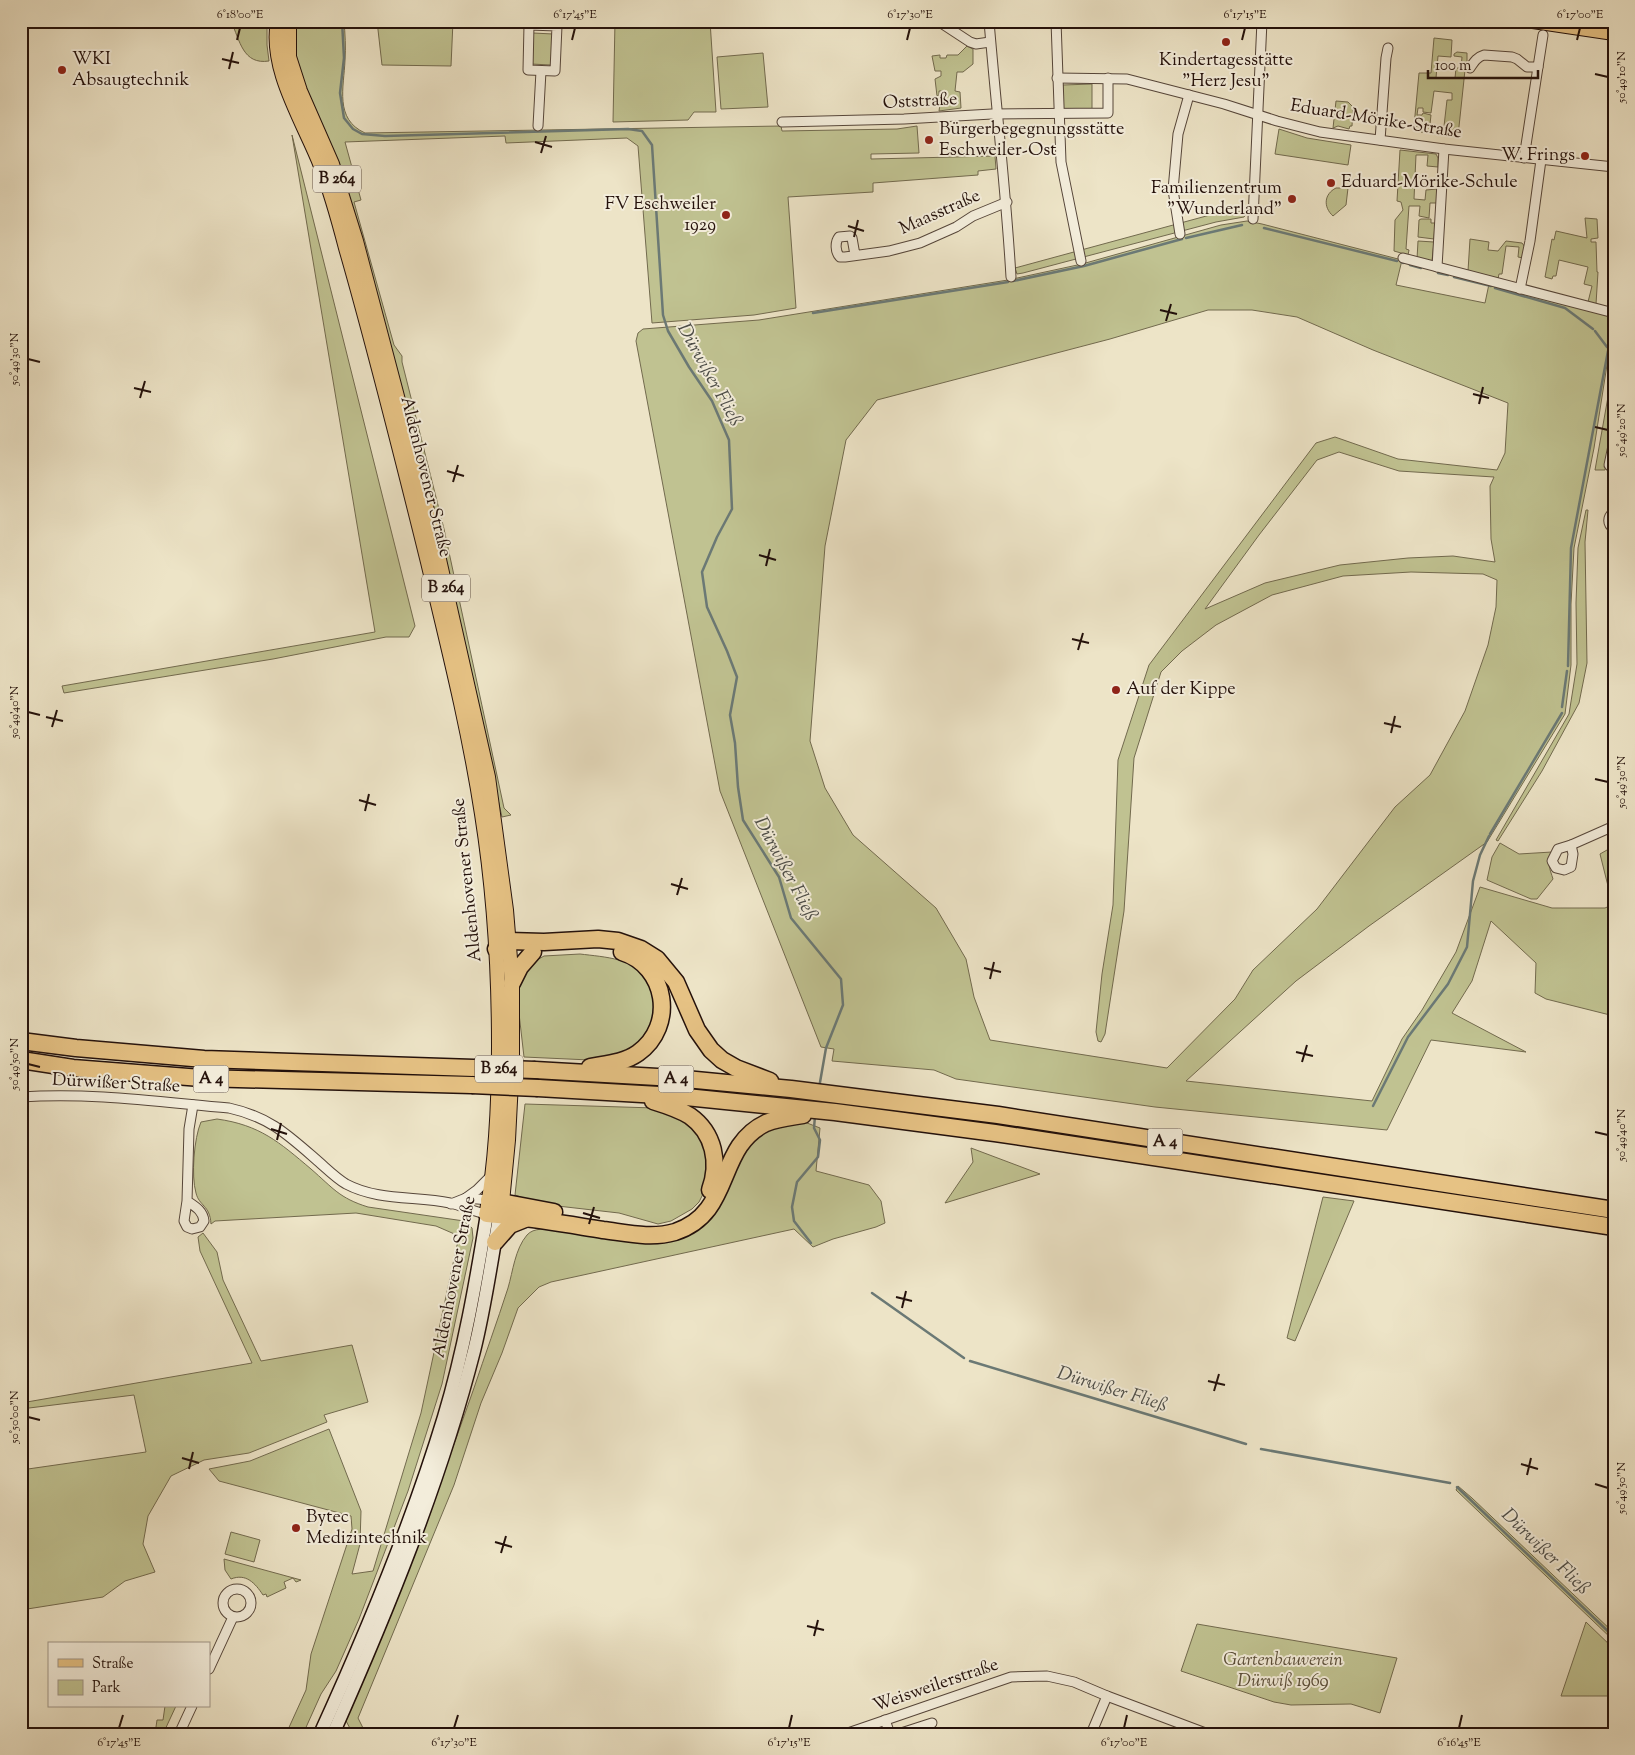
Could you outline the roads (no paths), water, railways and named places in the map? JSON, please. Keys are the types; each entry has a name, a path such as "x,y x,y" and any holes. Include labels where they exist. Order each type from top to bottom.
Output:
{"highway":[{"path":"505,948 544,942 611,940 624,942 641,949 657,959 676,982 697,1030 716,1055 736,1068 797,1090"},
{"path":"505,948 533,952 603,948 619,951 637,959 654,977 661,993 662,1009 660,1023 650,1042 638,1053 627,1059 561,1072"},
{"path":"512,983 520,967 533,952"},
{"name":"A 4","path":"21,1041 76,1048 204,1059 535,1070 675,1078 797,1090 998,1115 1614,1210"},
{"name":"A 4","path":"21,1060 73,1068 201,1078 538,1088 635,1094 802,1112 835,1112 994,1133 1614,1227"},
{"path":"494,1208 535,1209 645,1226 668,1226 694,1213 706,1198 714,1181 716,1160 714,1150 696,1121 681,1111 635,1094"},
{"path":"494,1208 525,1219 645,1235 658,1235 679,1230 696,1221 710,1208 736,1149 748,1135 760,1126 802,1112"},
{"path":"495,1242 510,1225 525,1219"}],"main road":[{"name":"Aldenhovener Straße","path":"278,21 278,59 321,168 346,247 415,511 458,686 512,983 512,1062 508,1140 494,1208 444,1416 393,1563 320,1734"},
{"name":"Aldenhovener Straße","path":"289,21 289,57 300,91 332,164 356,241 434,533 488,777 505,948 499,998 499,1076 493,1174 495,1242 487,1294 474,1351 434,1481 403,1568 334,1734"},
{"path":"1541,27 1614,33"}],"street":[{"path":"938,21 970,42 976,44 990,42"},
{"path":"989,21 1007,202 1011,277"},
{"path":"1056,21 1061,162 1081,261"},
{"path":"1253,219 1262,21"},
{"path":"542,24 557,26 555,71 528,70 529,25 542,24"},
{"path":"1524,158 1538,67 1541,27"},
{"path":"1380,140 1388,48"},
{"path":"1470,68 1474,62 1484,55 1517,58 1527,67 1538,67"},
{"path":"538,126 541,71"},
{"name":"Eduard-Mörike-Straße","path":"1057,78 1127,79 1320,132 1444,149 1614,167"},
{"name":"Oststraße","path":"782,122 904,119 997,114 1108,113 1108,78"},
{"path":"1180,234 1174,190 1178,134 1189,95"},
{"path":"1437,268 1444,149"},
{"path":"1520,289 1530,241 1541,160"},
{"name":"Maasstraße","path":"855,256 890,251 920,243 956,227 973,216 1007,202"},
{"path":"1403,258 1614,312"},
{"path":"1614,441 1610,465 1614,470"},
{"path":"1614,512 1608,519 1609,524 1614,529"},
{"path":"1571,845 1614,826"},
{"name":"Dürwißer Straße","path":"21,1097 51,1095 83,1096 236,1109 256,1115 284,1131 337,1178 359,1190 373,1194 451,1204 472,1211 494,1208"},
{"path":"187,1201 189,1129 193,1105"},
{"name":"Dürwißer Straße","path":"451,1204 466,1198 493,1174"},
{"name":"Dürwißer Straße","path":"466,1198 494,1208"},
{"path":"210,1667 233,1617"},
{"name":"Weisweilerstraße","path":"845,1734 1011,1677 1047,1676 1074,1682 1208,1734"},
{"path":"1091,1734 1107,1696"},
{"path":"180,1734 191,1708"},
{"path":"885,1720 890,1734"},
{"path":"898,1734 932,1723"}],"waterway":[{"name":"Dürwißer Fließ","path":"342,21 344,58 340,93 344,118 353,129 362,134 385,136 628,129 642,131 652,145 663,315 668,331 712,401 729,440 732,509 717,537 702,572 707,607 737,677 730,715 735,743 738,787 743,820 779,877 791,918 841,979 843,1005 826,1048 819,1088"},
{"path":"1186,238 1242,225"},
{"path":"1264,228 1397,261"},
{"path":"1013,281 1084,266 1182,239"},
{"path":"1410,265 1421,268"},
{"path":"1438,273 1448,275"},
{"path":"1454,277 1491,286"},
{"path":"813,313 1008,282"},
{"path":"1495,288 1565,308 1593,329"},
{"path":"1595,331 1607,347"},
{"path":"1568,666 1571,548 1608,351"},
{"path":"1562,707 1567,671"},
{"path":"1490,834 1562,713"},
{"path":"1373,1106 1408,1037 1448,984 1467,947 1473,881 1480,855 1489,836"},
{"name":"Dürwißer Fließ","path":"811,1243 794,1221 792,1207 797,1182 818,1157 820,1140 814,1128 815,1116"},
{"name":"Dürwißer Fließ","path":"872,1293 964,1358"},
{"name":"Dürwißer Fließ","path":"970,1361 1246,1444"},
{"name":"Dürwißer Fließ","path":"1261,1449 1450,1483"},
{"name":"Dürwißer Fließ","path":"1457,1487 1614,1637"}],"place":[{"name":"Kindertagesstätte \"Herz Jesu\"","path":"1226,42"},
{"name":"WKI Absaugtechnik","path":"62,70"},
{"name":"Bürgerbegegnungsstätte Eschweiler-Ost","path":"929,140"},
{"name":"W. Frings","path":"1585,156"},
{"name":"Eduard-Mörike-Schule","path":"1331,183"},
{"name":"Familienzentrum \"Wunderland\"","path":"1292,199"},
{"name":"FV Eschweiler 1929","path":"726,215"},
{"name":"Auf der Kippe","path":"1116,690"},
{"name":"Bytec Medizintechnik","path":"296,1528"}],"park label":[{"name":"Gartenbauverein Dürwiß 1969","path":"1283,1671"}]}
